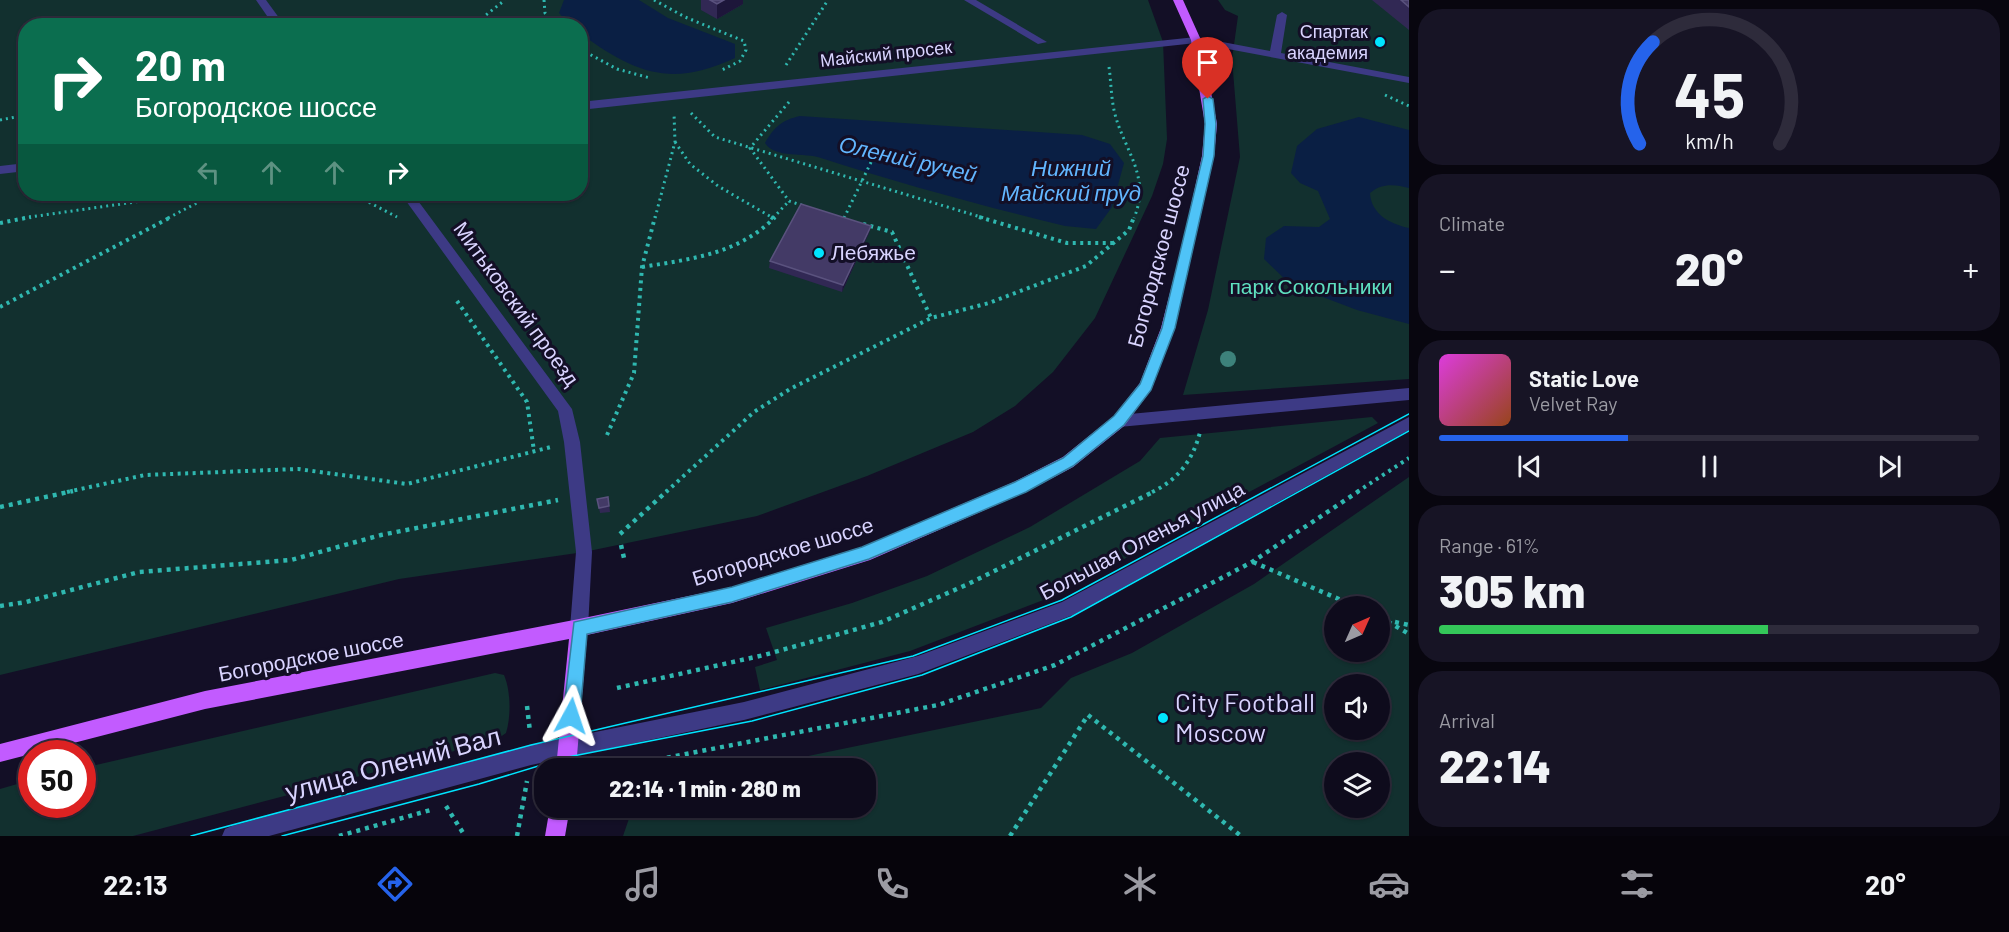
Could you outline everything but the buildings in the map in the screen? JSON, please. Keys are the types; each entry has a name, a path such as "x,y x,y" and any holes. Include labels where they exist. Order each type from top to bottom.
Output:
{"main road":[{"name":"Богородское шоссе","path":"0,753 205,700 732,595 864,554 1020,487 1068,462 1119,421 1146,386 1168,328 1208,156 1211,124 1196,40 1178,0"},
{"path":"567,758 579,627"},
{"path":"555,836 558,818"}],"street":[{"path":"261,0 274,18"},
{"path":"969,0 1042,42"},
{"path":"1275,54 1282,15"},
{"name":"Майский просек","path":"588,105 1196,40 1409,80"},
{"path":"0,170 18,168"},
{"name":"Митьковский проезд","path":"412,201 565,409 572,442 584,552 579,627"},
{"path":"1119,421 1409,394"},
{"name":"Большая Оленья улица","path":"569,746 744,711 918,665 1067,609 1409,423"},
{"name":"улица Олений Вал","path":"232,836 569,746"}],"path":[{"path":"482,18 505,0"},
{"path":"544,0 545,13 549,18"},
{"path":"654,0 685,17 744,41 746,50 740,61 715,72"},
{"path":"783,69 828,0"},
{"path":"620,534 754,412 790,389 931,318 989,303 1086,266 1129,230 1139,206 1137,166 1114,111 1106,48"},
{"path":"588,53 617,69 658,79"},
{"path":"750,148 796,95 790,83"},
{"path":"673,96 715,137 1067,243 1114,243"},
{"path":"607,435 634,373 642,267 675,142 673,96"},
{"path":"0,120 18,117"},
{"path":"675,142 690,164 718,186 774,219"},
{"path":"750,148 789,201 811,208"},
{"path":"875,154 843,218 891,232 931,318"},
{"path":"0,223 57,212 139,201"},
{"path":"0,307 201,201"},
{"path":"367,201 400,218"},
{"path":"642,267 706,255 747,240 774,219 789,201"},
{"path":"0,507 145,475 298,469 407,484 534,451 527,402 453,296"},
{"path":"617,688 764,655 882,621 966,585 1165,486 1186,468 1197,445 1204,413"},
{"path":"0,606 26,602 139,572 291,560 381,535 578,496"},
{"path":"621,545 624,558"},
{"path":"1252,562 1332,596"},
{"path":"1391,621 1409,626"},
{"path":"1391,621 1409,634"},
{"path":"1010,836 1088,716 1241,836"},
{"path":"446,806 465,836"}],"green space":[{"path":"0,0 1148,0 1163,42 1167,139 1163,164 1152,196 1095,318 1053,372 1015,406 973,432 867,476 757,516 584,552 399,579 0,675"},
{"name":"парк Сокольники","path":"1218,0 1409,0 1409,379 1183,395 1208,310 1240,157 1232,59 1238,16 1225,10"},
{"path":"1372,417 1378,423 1059,594 910,651 760,690 755,667 777,660 766,628 852,603 927,576 1030,527 1140,461 1160,438"},
{"name":"City Football Moscow","path":"1409,477 1409,836 623,836 629,818 876,818 876,758 798,758 1041,708 1071,678 1132,653 1254,584"},
{"path":"495,673 504,675 508,689 510,704 506,733 496,740 133,836 0,836 0,789 18,784 18,818 96,818 96,765"}],"water":[{"path":"564,0 639,0 668,18 735,44 735,58 692,72 672,74 654,72 619,58 588,39 588,18 564,18 559,13"},
{"name":"Нижний Майский пруд","path":"800,116 1082,135 1110,144 1124,163 1112,207 1096,229 1065,226 881,177 814,156 783,153 770,148 765,143 779,125"},
{"path":"1359,117 1409,130 1409,188 1388,185 1379,187 1370,193 1374,207 1383,217 1409,228 1409,324 1357,310 1291,285 1264,259 1266,238 1284,226 1319,227 1330,219 1318,191 1300,183 1291,173 1297,146 1317,129"}],"tram line":[{"path":"191,836 531,745 913,656 1062,600 1409,414"},
{"path":"282,836 479,784 568,757 752,721 922,675 1071,617 1409,431"}],"place":[{"name":"Спартак академия","path":"1380,42"},
{"name":"Лебяжье","path":"819,253"},
{"name":"City Football Moscow","path":"1163,718"}],"route":[{"path":"571,716 579,627 732,595 864,554 1020,487 1068,462 1119,421 1146,386 1168,328 1208,156 1211,124 1208,99"}],"water label":[{"name":"Олений ручей","path":"908,159"}]}
